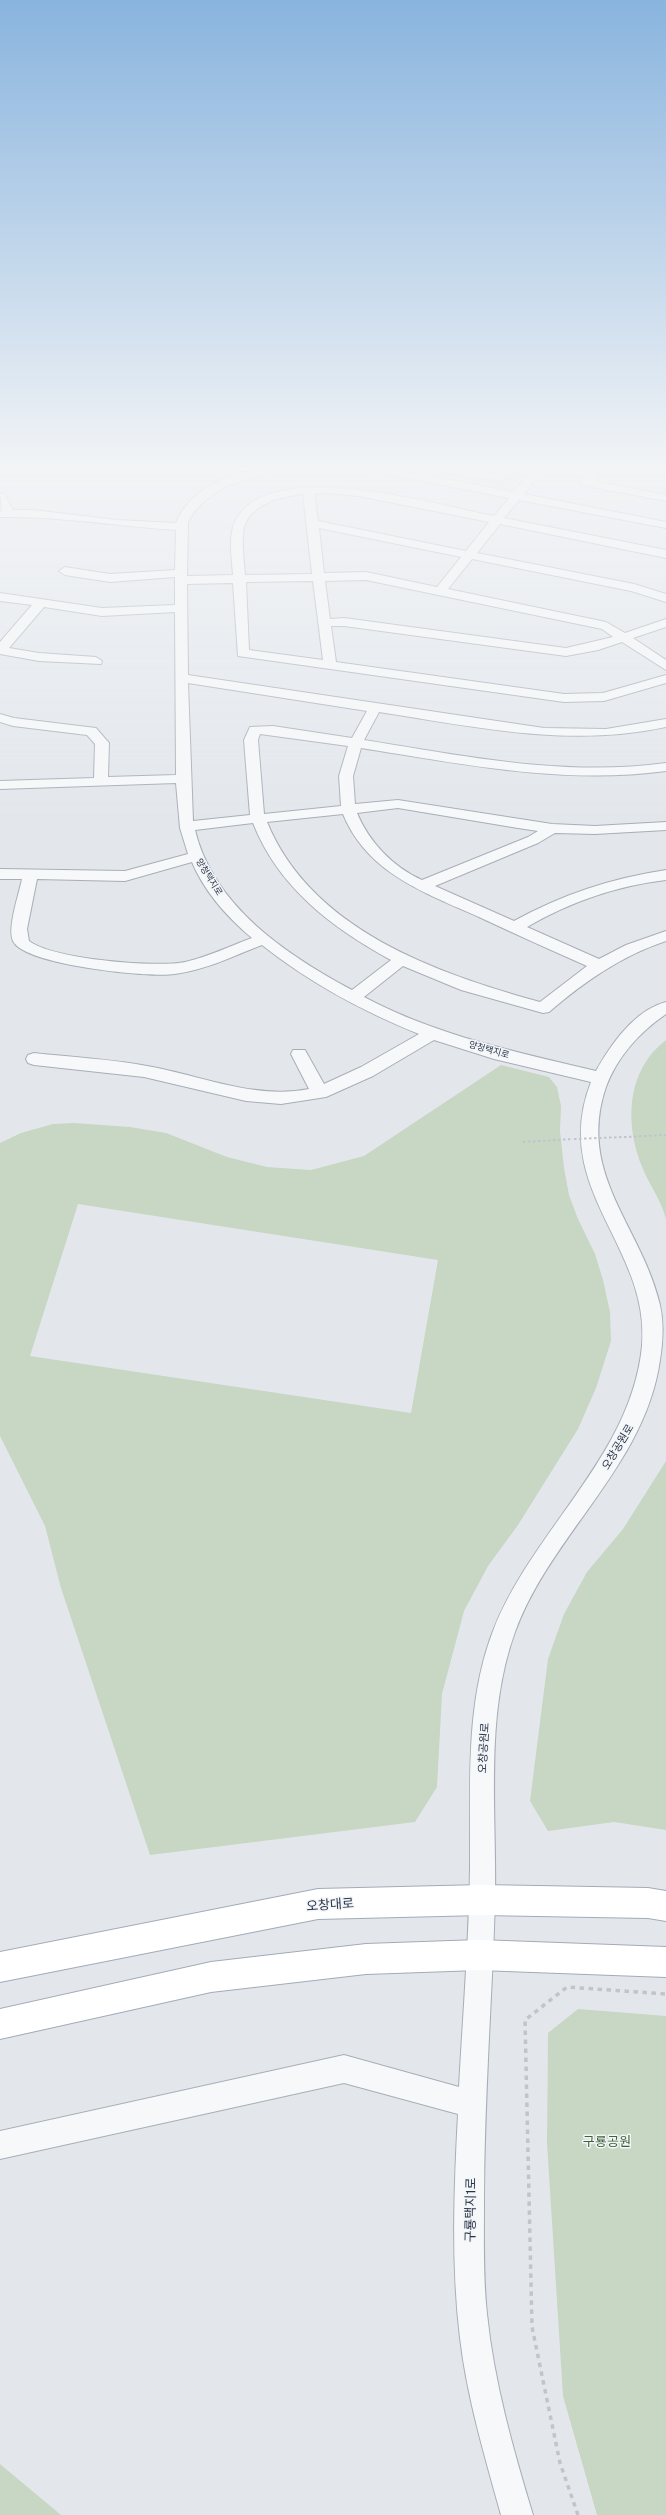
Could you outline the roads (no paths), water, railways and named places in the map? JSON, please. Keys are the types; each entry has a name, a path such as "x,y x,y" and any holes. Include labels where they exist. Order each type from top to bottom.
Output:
{"main road":[{"name":"오창대로","path":"0,1967 318,1904 482,1900 648,1903 666,1906"},
{"path":"0,2024 211,1977 366,1959 479,1954 666,1962"}],"street":[{"name":"양청택지로","path":"181,585 181,678 187,826 196,856 203,871 222,897 244,922 264,939 321,980 354,997 432,1034 486,1050 601,1078"},
{"path":"240,585 243,653 564,698 604,697 666,679"},
{"path":"320,585 330,666"},
{"path":"409,585 606,626 625,637 666,666"},
{"path":"440,592 445,585"},
{"path":"621,585 666,598"},
{"path":"0,597 102,612 181,608"},
{"path":"0,650 41,603"},
{"path":"325,623 344,622 555,652 580,651 666,623"},
{"path":"0,650 39,656 96,661"},
{"path":"181,678 521,730 578,734 631,731 666,723"},
{"path":"375,708 350,759 345,780 348,809 358,832 370,849 388,866 421,886 598,965"},
{"path":"0,718 13,722 91,731 102,743 101,782"},
{"path":"666,766 622,771 553,771 273,730 255,730 251,740 259,818 274,854 301,888 338,920 402,959 422,969 454,981 543,1008 574,982 598,965 626,951 666,936"},
{"path":"0,786 184,779"},
{"path":"187,826 398,804 518,824 552,828 595,830 666,826"},
{"path":"421,886 533,840 552,828"},
{"path":"0,874 125,876 196,856"},
{"path":"31,874 19,929 20,938 24,946 42,954 161,970 192,964 264,939"},
{"path":"513,928 587,894 645,877 666,875"},
{"path":"354,997 402,959"},
{"name":"오창공원로","path":"482,1900 483,1769 486,1712 503,1634 520,1595 612,1458 634,1420 650,1365 653,1335 651,1308 643,1284 601,1190 591,1162 590,1127 593,1101 601,1078 619,1045 636,1029 666,1007"},
{"path":"34,1059 159,1073 222,1089 279,1099 320,1093 341,1084 432,1034"},
{"path":"299,1054 320,1093"},
{"name":"구룡택지1로","path":"482,1900 472,2104 470,2282 481,2374 496,2444 516,2515"},
{"path":"0,2144 344,2069 472,2104"}],"park label":[{"name":"구룡공원","path":"607,2142"}]}
